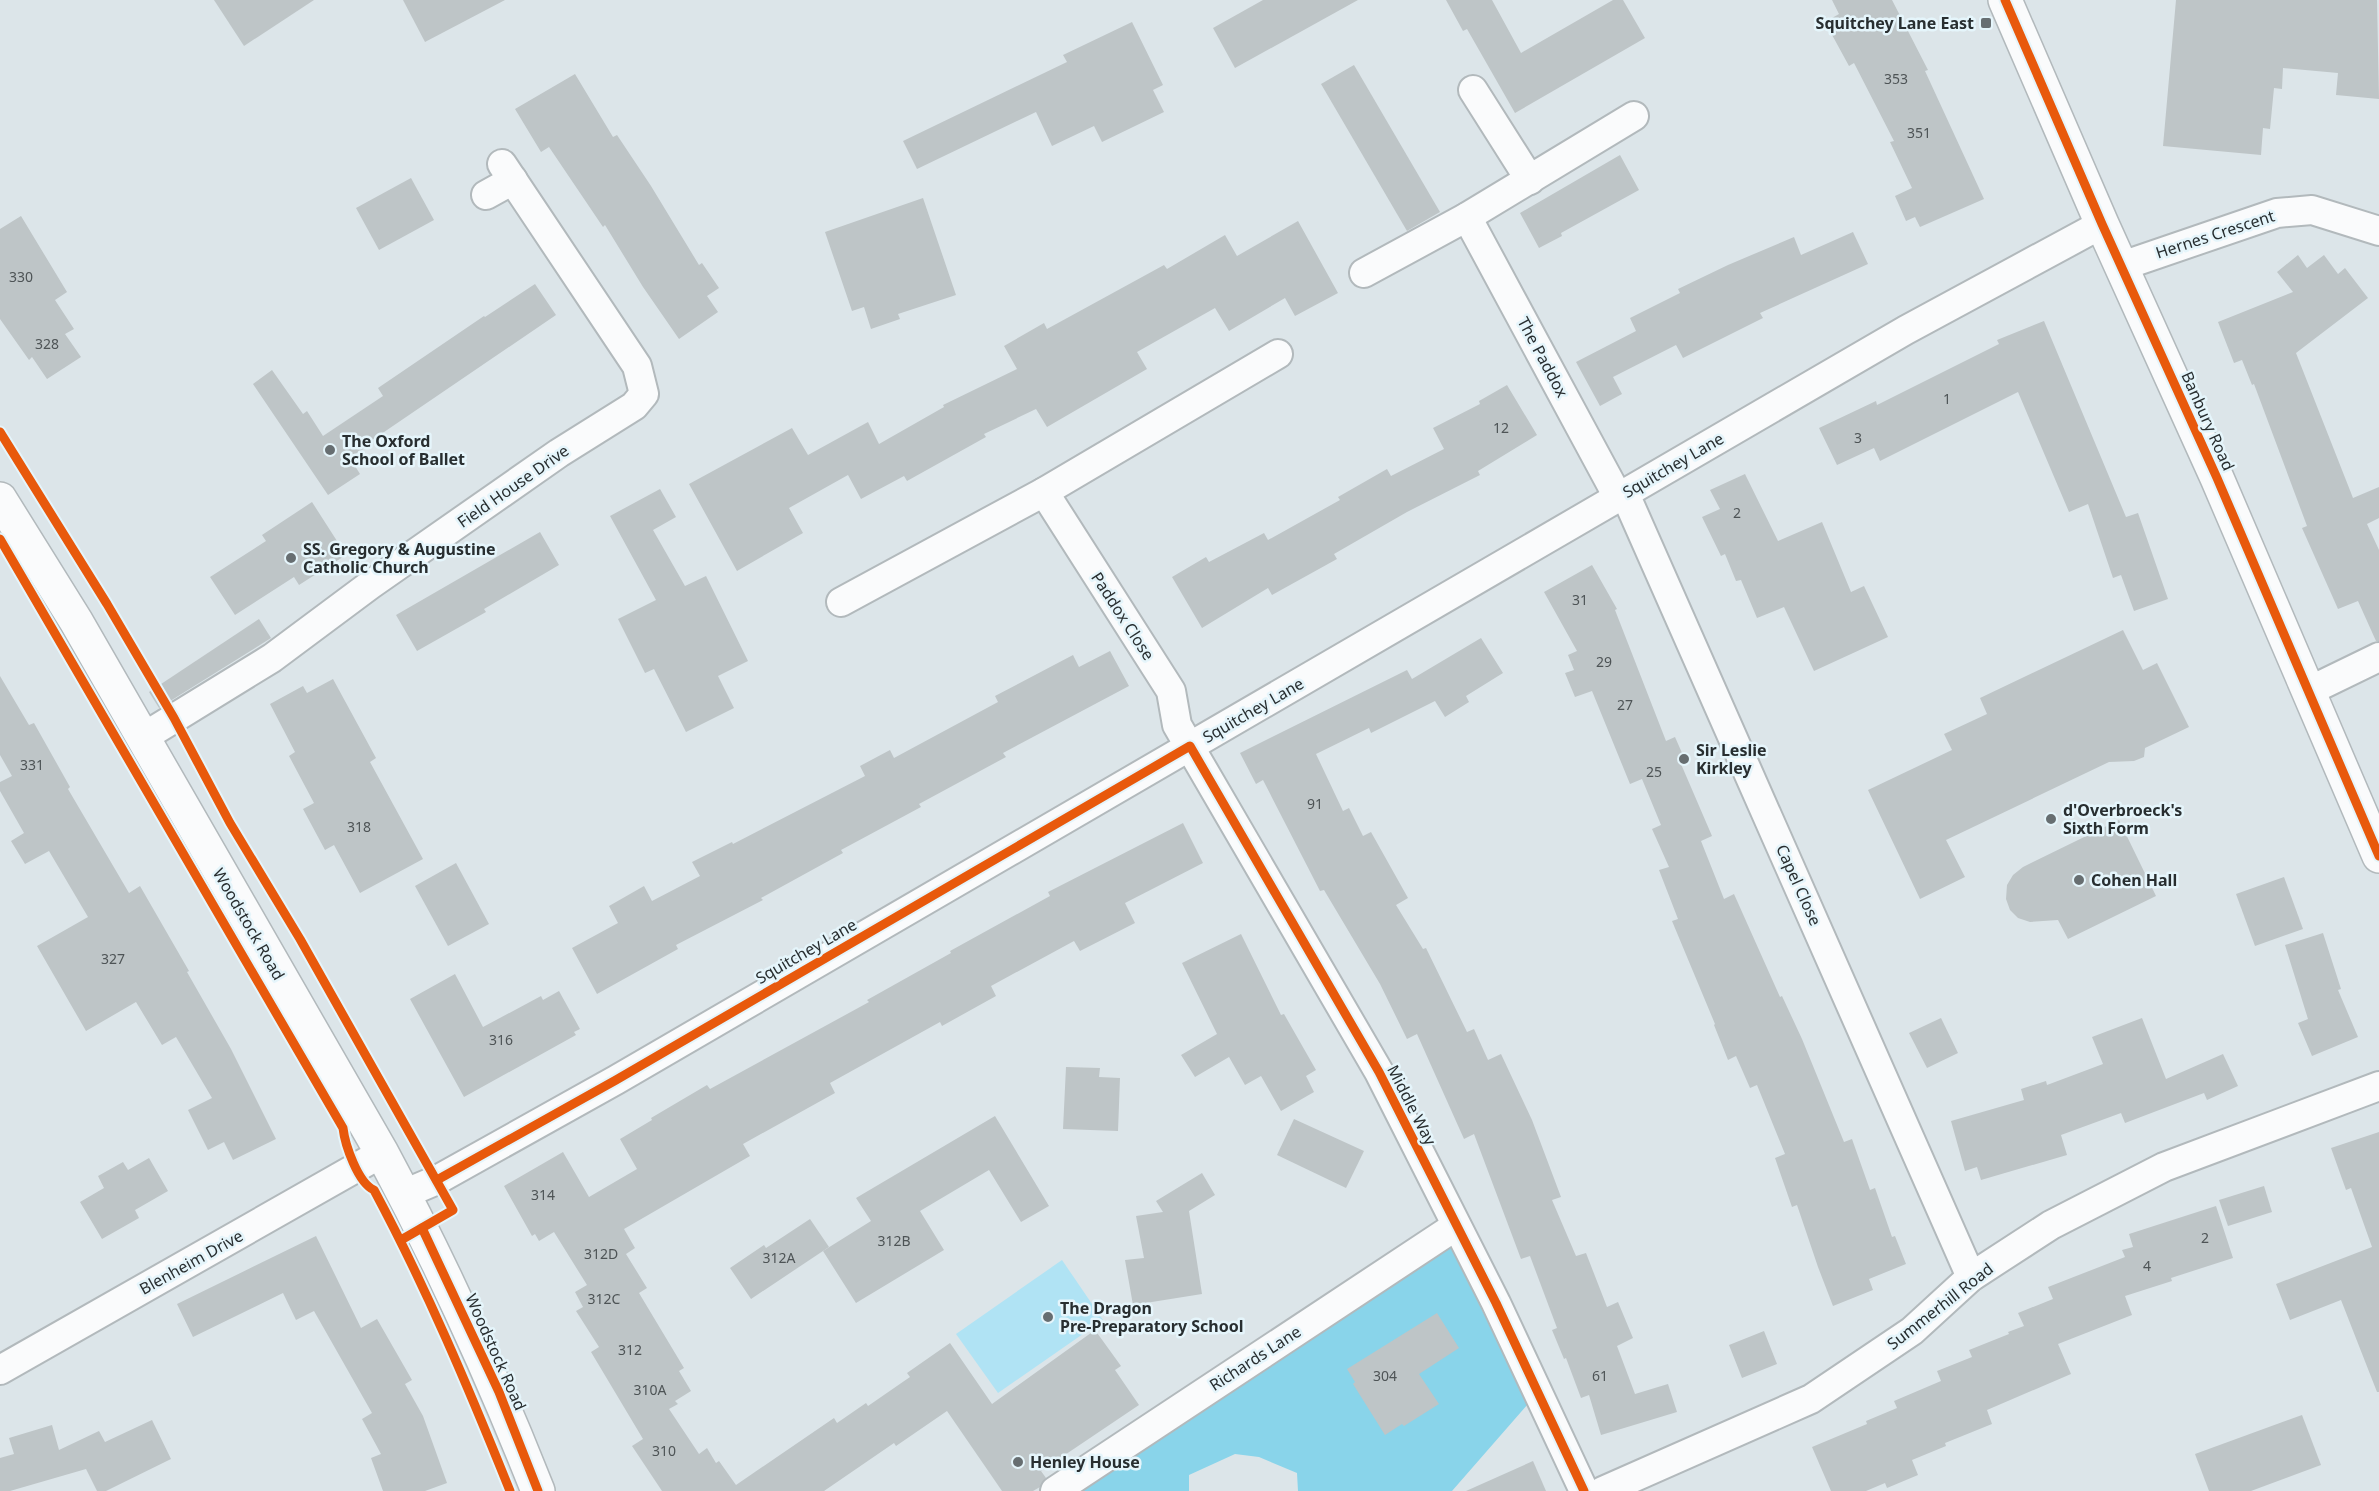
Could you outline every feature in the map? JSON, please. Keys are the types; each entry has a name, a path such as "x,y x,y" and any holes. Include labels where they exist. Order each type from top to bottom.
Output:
{"main road":[{"name":"Banbury Road","path":"2005,0 2309,691 2379,856"},
{"name":"Woodstock Road","path":"0,499 76,621 382,1153 422,1228 499,1392 538,1491"}],"street":[{"path":"1473,90 1530,180"},
{"path":"1364,273 1467,217 1634,116"},
{"name":"Field House Drive","path":"142,738 272,658 370,585 559,453 634,406 644,394 636,366 508,172 486,195"},
{"name":"Hernes Crescent","path":"2122,266 2277,213 2312,210 2379,231"},
{"name":"The Paddox","path":"1467,217 1622,495"},
{"name":"Squitchey Lane","path":"404,1194 437,1179 616,1080 1906,330 2102,224"},
{"path":"842,602 1044,492 1278,354"},
{"name":"Paddox Close","path":"1044,492 1171,691 1177,725 1190,746"},
{"name":"Capel Close","path":"1622,495 1971,1277"},
{"path":"2309,691 2379,657"},
{"name":"Middle Way","path":"1190,746 1379,1072 1496,1303 1584,1491"},
{"name":"Summerhill Road","path":"1603,1491 1811,1399 1912,1331 1971,1277 2051,1225 2164,1167 2379,1086"},
{"name":"Blenheim Drive","path":"0,1370 382,1153"},
{"name":"Richards Lane","path":"1055,1491 1456,1226"}],"shaded area":[{"path":"1450,1244 1528,1404 1452,1491 1298,1491 1297,1473 1259,1457 1235,1454 1189,1475 1189,1491 1070,1491"},
{"path":"1062,1260 1103,1320 998,1393 956,1334"}],"building":[{"path":"214,0 314,0 244,46"},
{"path":"403,0 505,0 425,42"},
{"path":"1263,0 1358,0 1235,68 1213,28"},
{"path":"1446,0 1492,0 1521,53 1613,0 1623,0 1645,38 1515,113 1467,29 1463,31"},
{"path":"1832,0 1892,0 1928,70 1925,71 1984,199 1920,227 1915,217 1906,221 1895,196 1912,188 1890,142 1894,141 1854,63 1849,66 1825,22 1839,14"},
{"path":"2176,0 2377,0 2379,99 2336,95 2338,73 2283,68 2282,89 2274,88 2270,129 2263,128 2261,155 2163,146"},
{"path":"1132,22 1163,85 1153,90 1164,112 1102,142 1094,126 1052,146 1036,112 917,169 903,141 1067,62 1063,55"},
{"path":"1354,65 1440,212 1407,231 1321,84"},
{"path":"575,74 613,137 617,135 651,186 699,265 702,263 719,288 707,296 718,312 679,339 643,287 605,225 603,227 549,147 541,152 515,109"},
{"path":"1620,155 1639,190 1561,233 1562,236 1539,248 1520,213"},
{"path":"411,178 434,220 379,250 356,208"},
{"path":"923,198 956,295 898,314 900,319 871,329 864,307 852,311 825,232"},
{"path":"21,216 67,292 55,300 74,329 65,334 81,357 47,379 32,357 29,360 0,319 0,229"},
{"path":"1298,221 1338,293 1295,316 1285,298 1229,331 1215,308 1137,352 1147,369 1047,427 1036,409 984,434 986,437 907,481 904,476 861,499 848,475 789,508 803,533 737,571 689,484 792,428 808,455 868,422 879,444 944,407 943,405 1017,369 1004,346 1044,323 1047,329 1164,265 1167,269 1225,235 1237,256"},
{"path":"1853,232 1868,264 1760,313 1763,318 1683,358 1676,345 1613,377 1622,394 1600,406 1576,362 1636,331 1630,318 1680,293 1678,289 1794,237 1801,255"},
{"path":"2298,255 2307,268 2324,255 2338,274 2345,268 2368,298 2296,353 2353,498 2379,487 2379,518 2367,524 2379,550 2379,641 2376,641 2358,601 2338,609 2302,528 2307,526 2254,384 2252,385 2242,360 2234,363 2218,322 2293,292 2277,272"},
{"path":"535,284 556,315 365,445 366,447 350,458 360,474 328,495 253,384 272,370 303,414 307,411 323,436 383,396 378,388"},
{"path":"2044,321 2126,517 2138,513 2168,599 2134,611 2121,575 2113,578 2088,504 2069,512 2018,392 1880,461 1874,448 1837,465 1819,428 1876,401 1877,405 1999,344 1997,340"},
{"path":"1507,385 1537,435 1478,471 1480,475 1407,512 1334,554 1337,559 1272,595 1268,588 1202,628 1172,577 1206,557 1209,562 1264,533 1268,540 1340,500 1338,497 1387,469 1391,476 1444,449 1433,428 1480,404 1479,401"},
{"path":"1745,474 1778,541 1822,522 1851,592 1864,586 1888,637 1814,671 1784,607 1757,618 1741,580 1736,581 1725,554 1721,556 1702,517 1720,509 1710,490"},
{"path":"660,489 676,517 653,530 685,586 706,576 748,661 718,676 734,708 686,732 654,669 645,673 618,619 656,600 610,516"},
{"name":"SS. Gregory & Augustine Catholic Church","path":"312,502 346,555 299,585 294,577 235,615 210,577 266,541 262,535"},
{"path":"540,532 559,565 484,609 486,612 417,651 396,615"},
{"path":"1592,565 1617,609 1615,610 1666,741 1675,737 1686,762 1681,764 1712,836 1701,841 1724,899 1734,894 1780,997 1782,996 1802,1039 1844,1142 1852,1139 1870,1190 1875,1188 1892,1237 1895,1236 1906,1264 1869,1279 1873,1290 1833,1306 1797,1205 1792,1207 1775,1158 1785,1154 1757,1085 1750,1088 1736,1056 1728,1060 1672,921 1678,919 1659,870 1669,867 1652,829 1661,825 1642,779 1630,784 1592,691 1575,697 1565,673 1574,670 1568,655 1577,651 1544,592"},
{"path":"259,619 271,638 159,708 149,692"},
{"path":"2123,630 2143,670 2157,663 2189,727 2145,748 2144,757 2134,761 2109,762 1946,840 1965,877 1920,899 1868,790 1952,750 1944,734 1987,714 1980,698"},
{"path":"1481,638 1503,673 1466,696 1469,702 1445,717 1435,701 1371,733 1369,728 1316,754 1343,811 1349,808 1363,836 1371,832 1408,898 1396,905 1423,949 1426,948 1467,1032 1474,1029 1488,1060 1501,1054 1532,1120 1561,1197 1552,1200 1576,1256 1586,1253 1607,1307 1618,1302 1633,1338 1617,1346 1635,1394 1668,1384 1677,1412 1601,1435 1589,1395 1581,1398 1566,1358 1564,1359 1552,1330 1557,1328 1530,1256 1521,1259 1474,1134 1464,1139 1417,1034 1407,1039 1380,984 1324,890 1320,891 1263,780 1256,784 1240,753 1407,670 1412,679"},
{"path":"1110,651 1129,686 1003,753 1006,757 919,804 921,807 841,850 843,853 761,898 763,900 676,945 678,949 597,994 572,948 618,923 609,906 644,886 652,901 700,876 692,862 732,842 733,844 865,776 860,766 890,750 894,758 998,702 995,696 1073,655 1079,667"},
{"path":"0,676 29,725 34,723 70,787 68,789 129,893 140,886 231,1049 276,1139 233,1160 224,1142 208,1150 188,1110 212,1098 176,1037 162,1045 136,1002 86,1031 37,946 88,917 49,851 25,864 11,841 24,833 0,791 0,782 12,776 0,755"},
{"path":"333,679 376,758 370,762 423,859 360,893 334,845 325,850 303,809 314,803 289,756 295,752 270,704 303,686 307,693"},
{"name":"Cohen Hall","path":"2119,820 2156,896 2068,939 2058,920 2030,922 2018,918 2010,910 2006,899 2007,885 2013,875 2023,867"},
{"path":"1183,823 1203,863 1125,903 1135,923 1080,951 1074,941 991,986 996,996 942,1026 940,1022 830,1083 835,1093 743,1144 750,1156 624,1229 635,1248 626,1254 647,1288 639,1293 684,1368 679,1371 691,1391 675,1401 678,1404 669,1409 699,1454 707,1448 716,1463 719,1461 736,1485 834,1418 837,1423 866,1403 868,1406 910,1377 907,1373 950,1343 992,1404 1095,1330 1121,1366 1115,1370 1139,1405 1041,1471 1046,1478 1040,1487 1033,1491 1002,1491 947,1411 896,1446 894,1443 824,1491 662,1491 632,1446 643,1439 591,1352 599,1347 576,1311 583,1307 575,1292 587,1285 554,1232 539,1241 535,1234 532,1236 504,1186 563,1152 589,1197 637,1169 620,1139 652,1120 651,1118 707,1085 710,1089 869,1002 867,1000 951,953 950,951 1050,896 1048,892"},
{"path":"456,863 489,924 448,946 415,886"},
{"path":"2284,877 2303,929 2255,946 2236,894"},
{"path":"2323,933 2341,989 2338,990 2358,1037 2312,1056 2298,1023 2308,1019 2285,945"},
{"path":"1241,934 1281,1015 1284,1014 1316,1070 1306,1076 1314,1092 1281,1111 1261,1076 1245,1085 1229,1057 1195,1077 1181,1055 1217,1034 1182,963"},
{"path":"455,974 483,1027 541,996 543,1000 559,991 580,1029 574,1032 576,1035 464,1097 410,999"},
{"path":"1941,1018 1958,1053 1927,1068 1909,1033"},
{"path":"2142,1018 2166,1079 2223,1054 2238,1086 2207,1100 2204,1093 2125,1123 2121,1113 2061,1135 2067,1155 1981,1180 1977,1167 1965,1171 1951,1121 2024,1100 2021,1089 2046,1081 2047,1085 2103,1064 2092,1037"},
{"path":"1066,1067 1100,1068 1099,1077 1120,1078 1118,1131 1063,1129"},
{"path":"995,1116 1049,1206 1021,1222 989,1170 920,1211 944,1250 856,1303 823,1251 871,1221 856,1198"},
{"path":"1294,1119 1364,1151 1346,1188 1277,1155"},
{"path":"2379,1132 2379,1392 2377,1392 2341,1300 2290,1320 2276,1284 2372,1247 2351,1188 2346,1190 2331,1148"},
{"path":"149,1158 168,1191 135,1210 139,1218 102,1239 80,1202 104,1188 98,1176 123,1162 128,1170"},
{"path":"1202,1173 1215,1195 1189,1211 1202,1294 1133,1305 1125,1260 1144,1258 1136,1216 1163,1212 1156,1201"},
{"path":"2264,1186 2272,1212 2228,1226 2219,1200"},
{"path":"2216,1206 2233,1258 2125,1296 2132,1315 2058,1344 2071,1374 1987,1410 1992,1424 1945,1443 1946,1446 1912,1460 1918,1475 1887,1488 1885,1483 1866,1491 1831,1491 1812,1447 1867,1424 1866,1421 1897,1408 1894,1401 1941,1381 1937,1371 1972,1357 1969,1350 2024,1326 2018,1313 2053,1299 2048,1287 2125,1257 2122,1250 2133,1247 2129,1234"},
{"path":"810,1219 829,1247 751,1299 730,1268 764,1245 766,1248"},
{"path":"316,1236 361,1328 377,1319 412,1380 405,1384 423,1416 447,1483 425,1491 383,1491 371,1458 381,1454 362,1419 372,1413 314,1311 296,1320 283,1293 193,1337 177,1304"},
{"path":"1437,1313 1459,1348 1419,1374 1439,1404 1385,1435 1353,1384 1355,1382 1347,1369"},
{"path":"1764,1331 1777,1364 1742,1378 1729,1345"},
{"path":"2302,1415 2321,1465 2251,1491 2209,1491 2195,1454"},
{"path":"152,1420 171,1459 106,1491 97,1491 86,1469 10,1491 0,1491 0,1458 14,1454 9,1438 52,1425 59,1450 99,1431 105,1442"},
{"path":"1533,1461 1546,1491 1466,1491"}],"cycle path":[{"path":"2005,0 2102,224 2217,478 2379,856"},
{"path":"0,432 107,604 174,718 230,823 300,939 453,1210 401,1240"},
{"path":"0,539 343,1128 349,1153 358,1172 368,1186 374,1190 429,1301 510,1491"},
{"path":"437,1180 616,1080 1190,746 1379,1072 1496,1303 1584,1491"},
{"path":"422,1228 499,1392 538,1491"}],"place":[{"name":"Squitchey Lane East","path":"1986,23"},
{"name":"The Oxford School of Ballet","path":"330,450"},
{"name":"SS. Gregory & Augustine Catholic Church","path":"291,558"},
{"name":"Sir Leslie Kirkley","path":"1684,759"},
{"name":"d'Overbroeck's Sixth Form","path":"2051,819"},
{"name":"Cohen Hall","path":"2079,880"},
{"name":"The Dragon Pre-Preparatory School","path":"1048,1317"},
{"name":"Henley House","path":"1018,1462"}]}
